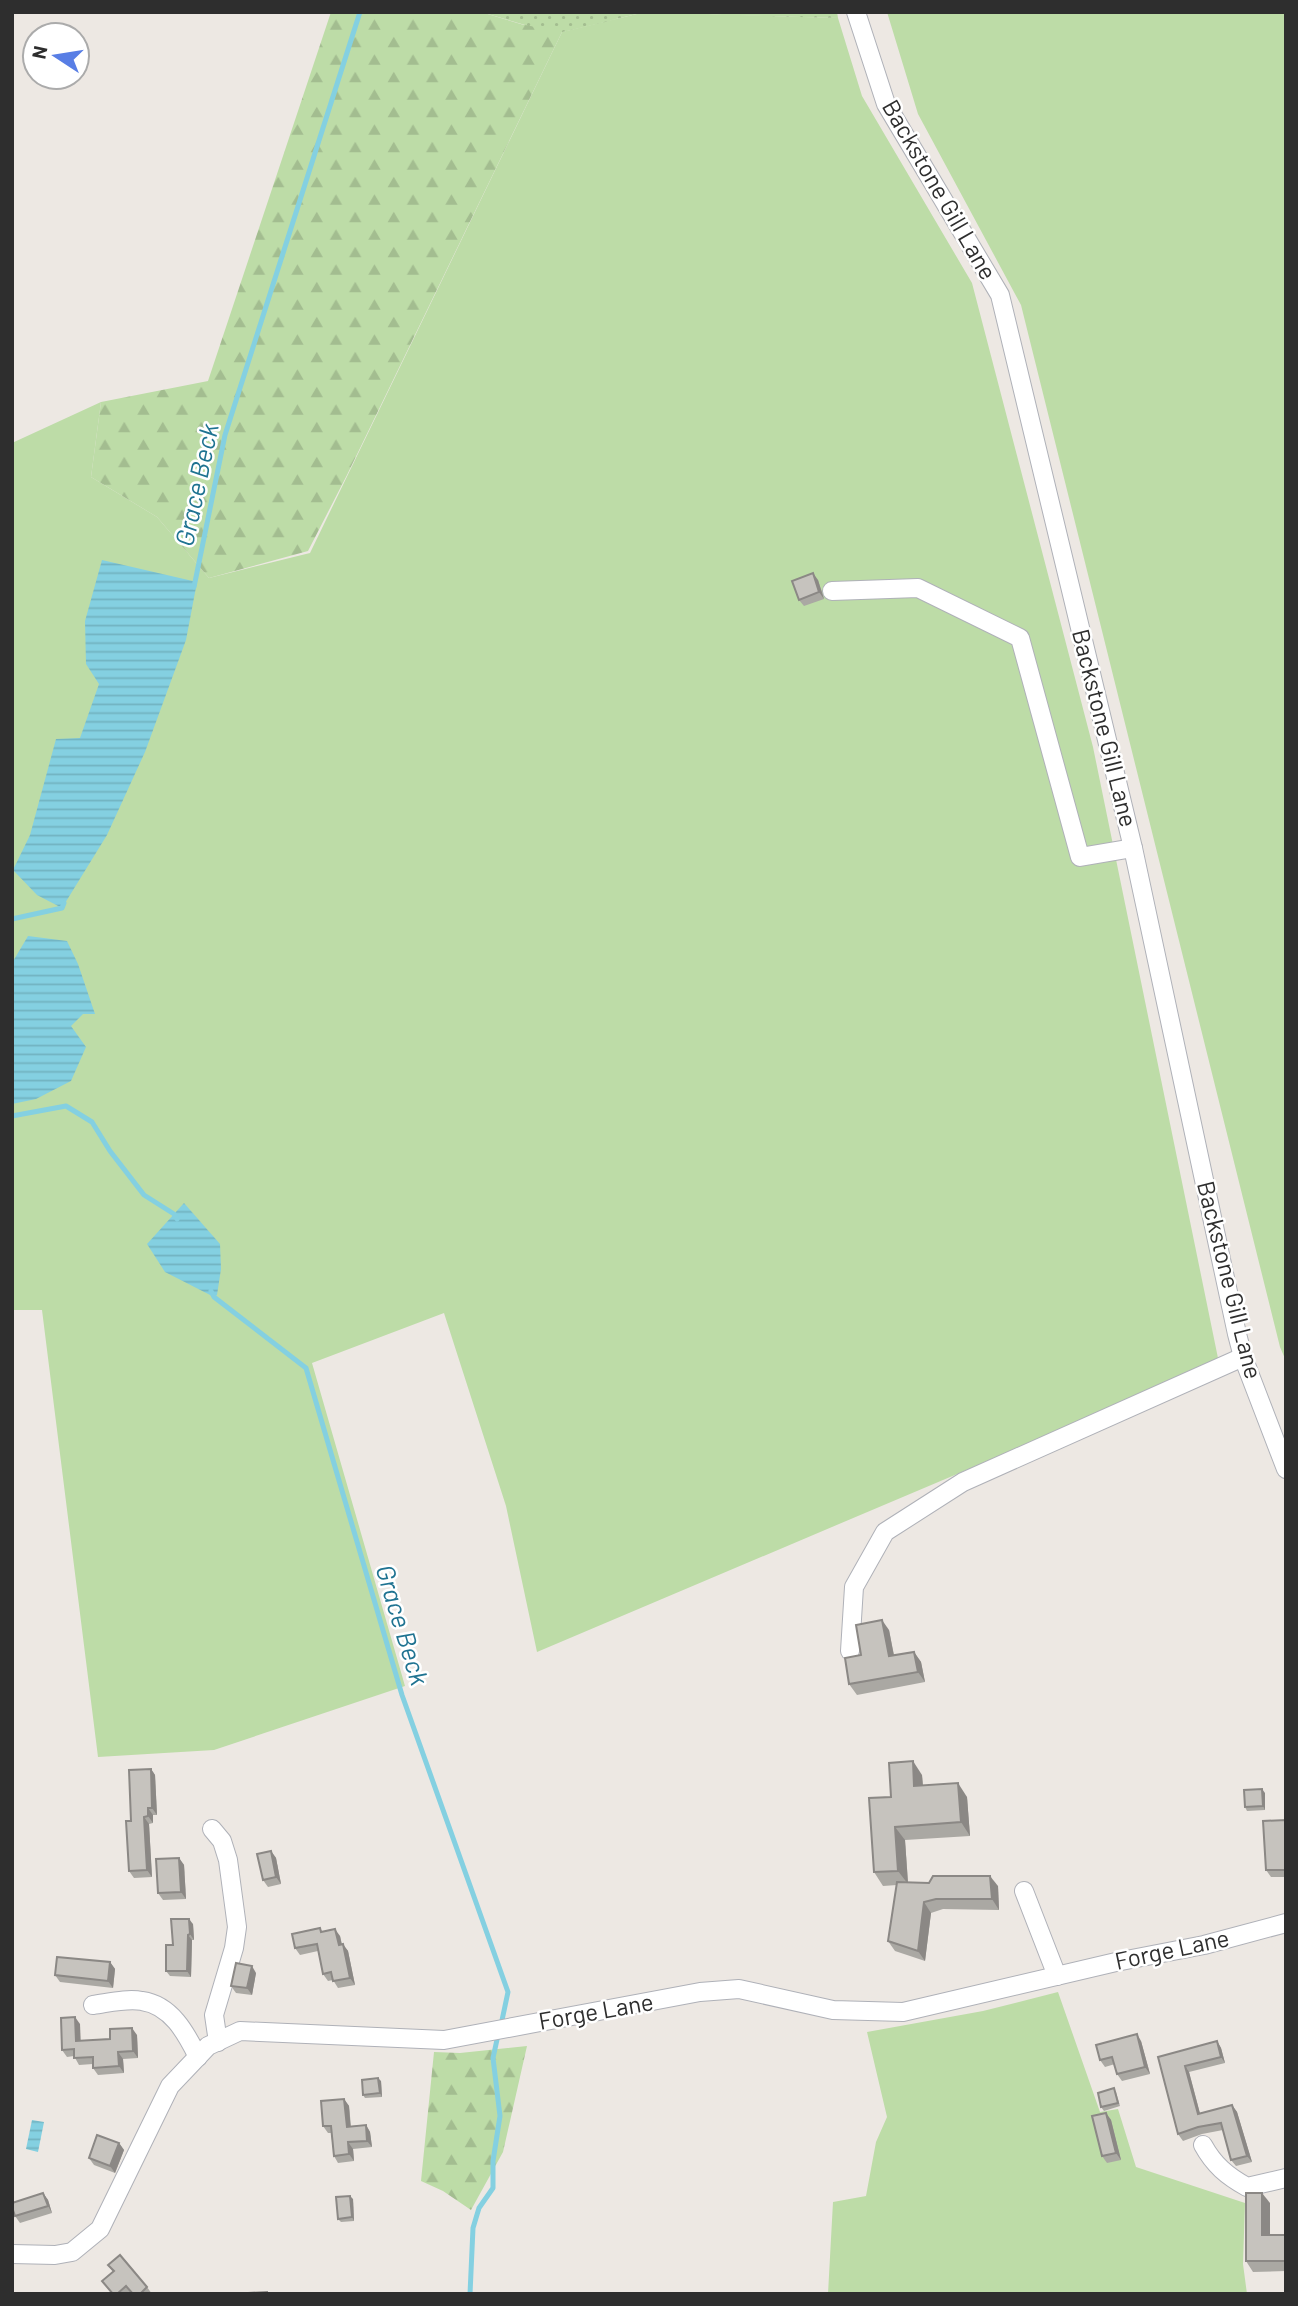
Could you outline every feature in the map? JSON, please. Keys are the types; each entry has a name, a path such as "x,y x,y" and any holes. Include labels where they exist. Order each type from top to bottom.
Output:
{"street":[{"name":"Backstone Gill Lane","path":"856,12 886,104 1000,295 1133,848 1243,1357 1286,1469"},
{"path":"832,591 918,588 1020,638 1080,857 1133,848"},
{"path":"850,1651 854,1587 884,1532 963,1482 1243,1357"},
{"path":"212,1829 222,1841 228,1860 237,1927 234,1948 214,2015 218,2042"},
{"path":"1024,1892 1057,1976"},
{"name":"Forge Lane","path":"12,2254 55,2256 72,2252 100,2229 170,2086 208,2046 240,2031 444,2040 700,1992 739,1990 833,2010 903,2012 1116,1962 1204,1945 1286,1923"},
{"path":"93,2005 141,2000 160,2007 183,2028 198,2056"},
{"path":"1203,2145 1212,2161 1223,2172 1247,2187 1286,2178"}],"green space":[{"path":"331,12 481,12 524,25 618,19 562,32 308,551 209,578 157,517 91,477 101,402 208,381"},
{"path":"481,12 645,12 562,32"},
{"path":"645,12 838,18 862,96 972,283 1093,747 1219,1363 537,1652 506,1506 444,1313 312,1363 405,1686 214,1750 98,1757 42,1310 12,1310 12,443 101,402 91,477 157,517 209,578 310,553 562,32"},
{"path":"691,12 837,12 838,18 722,15"},
{"path":"887,12 1286,12 1286,1361 1280,1347 1021,305 918,114"},
{"path":"1058,1992 1100,2112 1118,2109 1136,2167 1245,2203 1243,2264 1247,2294 828,2294 833,2202 866,2196 876,2142 887,2117 867,2032 983,2011"},
{"path":"527,2046 503,2152 471,2210 443,2191 421,2181 434,2052 460,2053"}],"water":[{"path":"102,560 197,582 186,640 145,752 107,835 62,908 37,895 13,870 30,835 56,739 80,738 99,684 86,664 85,621"},
{"path":"28,936 67,941 95,1014 83,1014 71,1026 86,1047 71,1081 36,1099 12,1104 12,963"},
{"path":"184,1203 220,1244 221,1269 217,1295 214,1297 165,1272 147,1244"},
{"path":"32,2120 44,2122 38,2152 26,2149"}],"building":[{"path":"813,573 819,592 799,600 792,581"},
{"path":"882,1620 889,1656 914,1652 918,1672 849,1684 845,1658 861,1655 856,1625"},
{"path":"913,1761 914,1786 958,1783 961,1822 895,1827 898,1871 874,1872 869,1798 891,1797 889,1763"},
{"path":"151,1769 152,1808 148,1808 148,1816 144,1817 147,1870 129,1871 126,1821 131,1821 129,1770"},
{"path":"1262,1789 1263,1806 1245,1807 1244,1790"},
{"path":"1286,1820 1286,1870 1266,1870 1263,1821"},
{"path":"271,1851 276,1877 263,1880 257,1854"},
{"path":"179,1858 181,1892 158,1893 156,1859"},
{"path":"933,1876 990,1876 992,1899 936,1899 924,1902 918,1951 888,1941 897,1882 929,1883"},
{"path":"171,1919 189,1919 187,1971 166,1971 166,1945 173,1945"},
{"path":"320,1928 321,1932 335,1929 339,1945 343,1944 350,1978 333,1981 331,1972 323,1974 317,1944 295,1948 292,1934"},
{"path":"57,1957 110,1962 108,1981 55,1975"},
{"path":"236,1963 252,1966 247,1988 231,1986"},
{"path":"75,2017 76,2041 110,2039 110,2029 132,2028 133,2051 118,2052 119,2066 93,2068 93,2057 74,2058 74,2049 62,2050 61,2018"},
{"path":"1137,2034 1145,2067 1117,2074 1112,2057 1100,2060 1096,2045"},
{"path":"1217,2041 1221,2057 1185,2066 1198,2114 1232,2105 1247,2156 1231,2160 1221,2123 1178,2134 1158,2057"},
{"path":"378,2078 380,2093 363,2095 362,2080"},
{"path":"1114,2088 1118,2103 1101,2107 1098,2093"},
{"path":"344,2099 347,2127 366,2125 367,2141 348,2142 349,2154 334,2156 331,2126 323,2126 321,2101"},
{"path":"1106,2113 1116,2153 1102,2156 1092,2116"},
{"path":"97,2135 119,2143 110,2166 89,2158"},
{"path":"43,2193 48,2206 15,2216 12,2203"},
{"path":"1246,2193 1262,2193 1262,2235 1286,2235 1286,2261 1246,2261"},
{"path":"350,2196 352,2217 338,2219 336,2197"},
{"path":"120,2255 147,2287 140,2294 133,2294 126,2286 113,2294 102,2281 114,2271 108,2265"}],"waterway":[{"name":"Grace Beck","path":"194,587 225,435 360,12"},
{"name":"Grace Beck","path":"12,919 62,908 64,903"},
{"name":"Grace Beck","path":"12,1116 66,1106 92,1122 110,1151 144,1195 174,1214 177,1219"},
{"name":"Grace Beck","path":"211,1291 214,1297 306,1368 402,1695 508,1992 501,2025"},
{"name":"Grace Beck","path":"470,2294 473,2228 479,2208 493,2188 493,2161 500,2116 493,2058 498,2035"}]}
